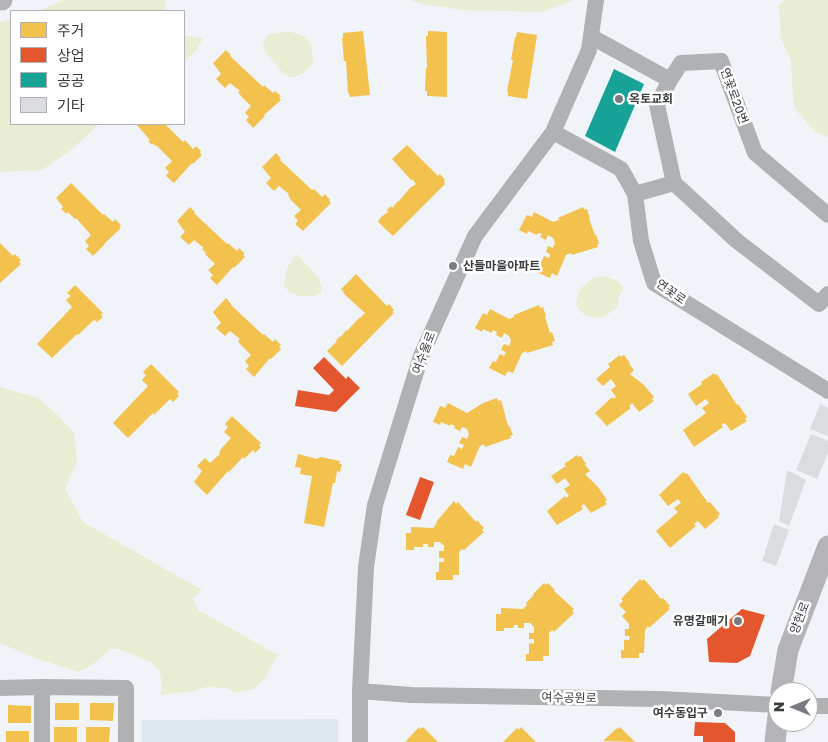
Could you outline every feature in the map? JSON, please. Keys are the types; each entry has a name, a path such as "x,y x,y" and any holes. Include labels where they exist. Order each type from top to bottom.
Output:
{"main road":[{"name":"양현로","path":"783,682 788,650 828,546"}],"street":[{"name":"여수울로","path":"360,742 360,691 366,567 375,505 421,356 475,236 554,132 589,50 596,0"},
{"path":"592,37 670,80 656,104 674,182 737,241 819,304 828,294"},
{"name":"연꽃로20번","path":"670,80 681,63 721,60 754,153 828,215"},
{"name":"연꽃로","path":"554,132 621,169 635,194 641,242 654,283 828,391"},
{"path":"635,194 674,182"},
{"path":"42,687 42,742"},
{"path":"0,688 126,688 126,742"},
{"name":"여수공원로","path":"360,691 411,695 660,699 768,704"}],"shaded area":[{"path":"338,719 338,742 142,742 142,720"}],"green space":[{"path":"63,0 166,0 165,10 40,10"},
{"path":"410,0 574,0 542,12 462,10 422,4"},
{"path":"785,0 828,0 828,137 815,132 795,109 791,60 781,39 779,5"},
{"path":"10,19 10,125 98,125 71,150 42,170 0,172 0,22"},
{"path":"289,31 305,37 311,44 313,63 305,72 295,77 289,77 283,73 264,51 263,43 268,34"},
{"path":"185,36 203,38 197,49 185,61"},
{"path":"297,254 318,277 322,286 321,293 314,296 299,296 288,291 284,285 287,268"},
{"path":"602,276 616,280 623,290 618,299 618,307 604,317 594,318 585,315 576,304 579,290 591,279"},
{"path":"0,387 38,398 58,415 74,433 77,461 65,489 83,522 202,590 193,598 198,610 278,655 265,678 254,689 235,693 226,688 206,687 193,691 161,695 162,683 159,670 151,662 118,649 110,649 93,664 79,672 38,659 0,643"}],"building: 주거":[{"path":"363,31 370,95 350,97 342,38 343,33"},
{"path":"428,31 447,32 447,97 427,96 427,91 425,91 427,68 426,36 428,36"},
{"path":"517,32 537,35 527,99 508,96 507,91"},
{"path":"226,50 263,87 264,85 273,93 275,91 281,96 279,98 281,100 253,128 246,120 249,117 245,113 251,106 238,92 240,91 230,83 225,88 216,79 221,74 213,63"},
{"path":"137,125 166,125 193,149 196,146 202,155 174,183 166,176 169,172 165,168 172,161 156,145 153,143 152,145 148,141 150,140"},
{"path":"407,145 438,176 440,174 445,180 445,184 393,236 378,222 391,206 392,208 416,184 392,159"},
{"path":"276,153 280,160 312,190 314,189 322,197 325,194 330,200 331,203 303,231 295,224 298,221 294,216 301,210 291,200 289,194 279,186 274,191 266,183 271,178 262,167"},
{"path":"71,183 103,215 113,222 115,219 121,225 119,226 121,228 93,256 86,249 89,246 85,241 91,235 76,218 61,209 63,207 56,198"},
{"path":"190,207 227,244 237,251 239,248 245,254 243,255 245,257 217,285 210,278 213,275 208,270 215,264 205,254 202,249 204,248 194,240 189,245 180,237 185,232 177,221"},
{"path":"583,207 585,210 587,209 599,244 597,245 598,247 566,255 557,276 552,273 550,278 534,271 537,264 540,265 544,256 549,258 550,254 546,252 548,246 553,248 555,243 553,238 548,235 546,240 540,237 542,234 538,233 537,235 528,231 527,234 519,230 527,215 532,217 534,212 553,222"},
{"path":"0,243 13,256 15,254 21,260 19,262 21,264 0,283"},
{"path":"356,274 387,306 389,304 394,313 342,366 327,351 365,313 341,289"},
{"path":"75,285 103,313 101,315 103,317 97,322 94,320 52,358 37,344 72,307 66,300 71,296 67,293"},
{"path":"226,298 263,335 273,342 275,339 281,345 279,347 281,349 270,358 254,377 246,369 249,366 245,361 251,355 238,341 240,339 230,331 225,336 216,328 221,323 213,312"},
{"path":"539,305 540,308 543,307 550,333 552,332 555,341 552,342 553,345 522,353 513,373 508,371 505,376 489,368 493,361 496,362 500,354 504,356 506,352 501,350 504,344 509,346 511,341 509,336 504,333 502,338 496,335 497,332 493,330 492,333 483,329 482,332 475,328 483,313 487,315 490,309 509,319 514,317 514,315"},
{"path":"620,355 621,357 624,355 630,363 634,370 630,374 644,385 654,397 652,399 654,401 639,412 632,403 629,406 631,408 607,426 595,413 612,397 613,399 616,397 611,390 616,386 611,379 603,386 596,379 610,367 608,364"},
{"path":"151,364 179,392 177,394 179,396 173,402 170,399 154,415 153,413 128,438 113,423 148,386 142,380 146,375 143,372"},
{"path":"714,373 715,375 717,374 747,417 745,419 747,421 731,431 725,423 721,425 723,427 694,447 683,430 706,413 702,408 709,403 706,399 696,406 688,394"},
{"path":"497,398 498,401 501,400 508,426 513,435 510,436 511,438 485,447 484,444 480,446 471,467 465,464 463,469 447,462 450,455 454,456 458,447 462,449 464,445 459,443 462,437 467,439 469,434 467,429 462,427 460,431 451,424 450,426 441,422 440,425 433,422 440,406 445,408 448,403 467,413 483,403"},
{"path":"232,416 261,443 259,445 261,447 255,453 253,450 244,459 243,457 207,495 194,482 202,471 197,466 205,458 210,463 220,454 221,449 231,438 224,432 228,427 225,424"},
{"path":"298,454 317,459 321,457 340,461 339,464 342,464 340,472 337,471 335,483 333,483 324,527 304,523 312,476 300,474 301,468 295,467"},
{"path":"577,455 578,457 581,456 590,471 585,474 598,487 607,500 605,502 607,504 591,513 584,504 581,506 583,509 557,525 547,511 565,496 566,498 569,496 564,489 570,485 565,478 557,484 551,476 566,466 564,464"},
{"path":"683,472 687,473 708,503 710,502 720,514 705,529 698,521 694,524 696,526 670,548 656,531 678,512 674,508 681,503 678,499 668,506 659,495"},
{"path":"454,501 456,504 458,502 476,522 477,520 484,528 482,530 484,532 464,550 462,549 459,552 459,575 453,575 453,580 436,580 436,572 439,572 439,562 444,562 444,558 439,558 439,551 444,551 444,546 440,542 434,542 434,547 428,547 428,544 423,544 423,547 414,547 414,550 406,550 406,533 411,533 411,527 433,528"},
{"path":"640,579 642,581 644,579 661,599 663,598 670,606 668,608 670,609 645,630 644,653 639,653 639,658 621,658 621,650 624,650 624,640 629,640 630,636 625,636 625,629 629,629 629,624 622,616 626,612 619,605 623,601 621,599"},
{"path":"544,583 546,585 548,583 574,609 572,611 574,613 554,632 552,630 549,633 549,656 543,656 543,661 526,661 526,654 529,654 529,643 534,644 534,639 529,639 529,633 534,633 534,627 530,623 524,623 524,628 518,628 518,625 514,625 513,628 504,628 504,631 496,631 496,614 501,614 501,608 523,609 533,594"},
{"path":"55,703 79,703 79,720 55,720"},
{"path":"90,703 114,703 113,721 90,720"},
{"path":"8,705 31,706 31,723 8,723"},
{"path":"54,727 77,727 77,742 54,742"},
{"path":"86,727 110,727 109,742 86,742"},
{"path":"419,727 420,729 423,727 438,742 407,742"},
{"path":"521,727 536,742 503,742 517,728 519,730"},
{"path":"620,727 635,742 603,741 617,728"},
{"path":"6,731 29,731 29,742 6,742"}],"building: 상업":[{"path":"324,357 346,379 348,376 360,388 336,412 295,406 298,390 329,395 334,390 313,368"},
{"path":"420,477 434,482 420,520 406,515"},
{"path":"742,609 765,615 750,656 737,663 709,662 707,639"},
{"path":"695,722 725,723 735,732 735,742 703,742 703,736 694,736"}],"building: 공공":[{"name":"옥토교회","path":"614,69 644,84 615,152 585,136"}],"building: 기타":[{"path":"820,404 828,408 828,436 810,429"},
{"path":"811,434 828,441 828,453 817,479 796,470"},
{"path":"787,470 806,480 789,526 779,521"},
{"path":"774,524 789,530 776,566 762,561"}],"place":[{"name":"옥토교회","path":"619,99"},
{"name":"산들마을아파트","path":"453,266"},
{"name":"유명갈매기","path":"738,621"},
{"name":"여수동입구","path":"718,713"}]}
